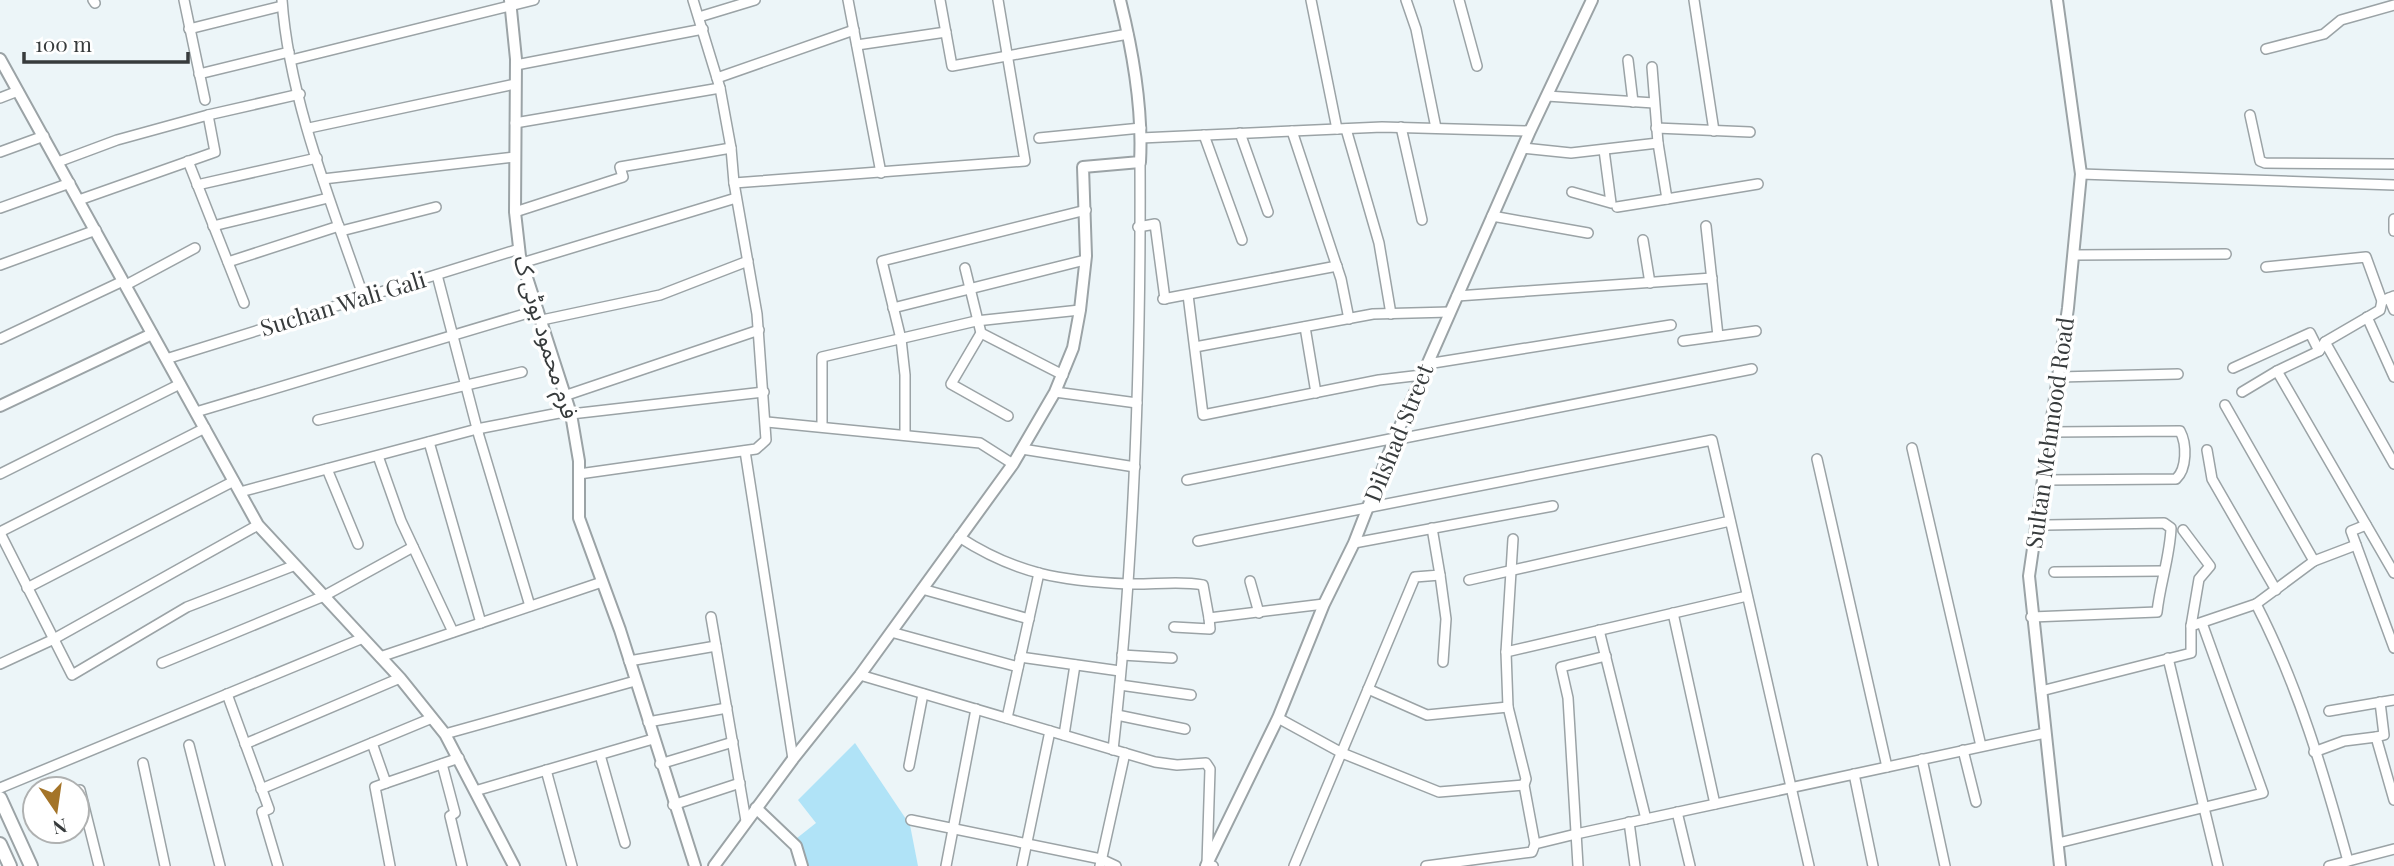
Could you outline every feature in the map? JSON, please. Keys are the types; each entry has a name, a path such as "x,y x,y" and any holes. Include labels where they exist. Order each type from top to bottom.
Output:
{"main road":[{"path":"0,798 32,866"},
{"path":"0,844 8,865"}],"street":[{"path":"184,0 205,100"},
{"path":"199,74 290,56 510,3 534,0"},
{"path":"579,474 756,449 766,440 767,422 759,330 736,198 731,148 718,83 693,0"},
{"path":"699,18 755,0"},
{"path":"848,0 881,173"},
{"path":"940,0 952,66 1128,34"},
{"path":"734,183 1025,161 998,0"},
{"path":"1114,750 1129,584 1135,467 1141,133 1121,0"},
{"path":"1311,0 1342,129 1379,243 1391,314"},
{"path":"1406,0 1416,29 1436,128"},
{"path":"1459,0 1477,66"},
{"name":"Dilshad Street","path":"1209,865 1278,718 1324,604 1354,543 1394,439 1492,216 1592,0"},
{"path":"1694,0 1714,131"},
{"name":"Sultan Mehmood Road","path":"2057,0 2081,174 2059,377 2029,576 2031,617 2060,866"},
{"path":"189,29 282,3 290,56 328,198 364,298"},
{"name":"فرم محمود بوٹی ک","path":"510,3 516,65 515,212 522,263 567,395 579,474 579,518 629,661 660,765 695,866"},
{"path":"2266,49 2324,34 2341,20 2394,5"},
{"path":"516,65 703,29"},
{"path":"515,124 718,83 854,30"},
{"path":"857,45 946,32"},
{"path":"0,59 258,525 293,566 400,678 445,734 514,866"},
{"path":"1628,60 1633,102"},
{"path":"1652,66 1658,143 1667,199"},
{"path":"309,128 516,84"},
{"path":"0,98 18,91"},
{"path":"58,162 117,139 300,94"},
{"path":"1546,96 1654,103"},
{"path":"79,200 215,152 208,115"},
{"path":"2250,115 2260,160 2265,163 2394,164"},
{"path":"1401,128 1422,220"},
{"path":"1039,138 1141,133 1204,135 1401,128 1530,131"},
{"path":"1657,128 1750,132"},
{"path":"1292,131 1337,266 1349,318"},
{"path":"1240,134 1268,212"},
{"path":"1204,135 1242,240"},
{"path":"0,152 44,136"},
{"path":"1523,148 1571,153 1658,143"},
{"path":"515,212 623,177 620,167 731,148"},
{"path":"1572,192 1611,203 1604,150"},
{"path":"323,179 515,157"},
{"path":"197,185 317,158"},
{"path":"188,161 244,303"},
{"path":"714,866 793,759 860,675 1013,464 1055,392 1073,348 1086,260 1083,167 1140,162"},
{"path":"2081,174 2394,185"},
{"path":"0,208 70,183"},
{"path":"1617,207 1758,184"},
{"path":"213,226 328,198"},
{"path":"522,263 736,198"},
{"path":"228,262 340,228 436,207"},
{"path":"905,435 905,375 901,339 882,261 1086,210"},
{"path":"1492,216 1588,233"},
{"path":"2394,219 2394,231"},
{"path":"1138,227 1155,224 1164,299 1337,266"},
{"path":"1706,226 1718,336"},
{"path":"0,265 96,230"},
{"path":"1643,240 1650,283"},
{"path":"0,339 125,283 195,248"},
{"name":"Suchan Wali Gali","path":"166,359 519,249"},
{"path":"2074,255 2226,254"},
{"path":"2266,267 2366,257 2394,310"},
{"path":"893,308 1086,260"},
{"path":"195,412 453,335 540,315 660,295 748,261"},
{"path":"965,268 981,333 1063,375"},
{"path":"437,275 477,429 530,606"},
{"path":"1457,296 1712,278"},
{"path":"1188,295 1203,415 1425,370 1671,326"},
{"path":"2242,392 2319,351 2325,342 2380,310 2388,298"},
{"path":"822,426 822,357 976,321 1080,310"},
{"path":"1195,347 1349,318 1450,312"},
{"path":"2367,317 2394,377"},
{"path":"1305,327 1316,393"},
{"path":"567,395 759,330"},
{"path":"1683,341 1756,331"},
{"path":"981,333 951,384 1007,416"},
{"path":"2233,368 2310,333 2319,351"},
{"path":"0,406 152,334"},
{"path":"2325,342 2394,464"},
{"path":"1187,480 1752,369"},
{"path":"2277,371 2394,573"},
{"path":"318,420 522,372"},
{"path":"2059,377 2178,374"},
{"path":"0,474 180,384"},
{"path":"240,492 477,429 559,413 571,414 764,392"},
{"path":"1055,392 1137,403"},
{"path":"2225,405 2314,561"},
{"path":"767,422 980,443 1013,464"},
{"path":"205,428 0,532 52,640 72,675 187,607 293,566"},
{"path":"2044,480 2176,479 2184,465 2183,437 2180,431 2051,432"},
{"path":"1198,541 1708,439 1714,443 1809,866"},
{"path":"429,442 481,623"},
{"path":"1912,448 1981,746"},
{"path":"1022,449 1135,467"},
{"path":"2207,450 2211,479 2276,590"},
{"path":"745,451 793,759"},
{"path":"379,456 413,547 453,632"},
{"path":"1816,459 1887,767"},
{"path":"327,469 358,544"},
{"path":"27,588 234,481"},
{"path":"1354,543 1553,506"},
{"path":"1469,579 1730,521"},
{"path":"2031,617 2157,612 2162,571 2170,543 2171,528 2164,523 2047,525"},
{"path":"0,664 52,640 258,525"},
{"path":"2366,525 2351,531 2394,648"},
{"path":"1432,528 1446,619 1443,662"},
{"path":"2041,691 2191,653 2191,626 2199,579 2210,566 2183,530"},
{"path":"959,537 993,559 1062,579 1129,584 1203,585 1210,629 1174,627"},
{"path":"1428,866 1478,863 1532,852 1535,844 1524,785 1526,779 1508,706 1506,652 1513,539"},
{"path":"2191,626 2256,604 2314,561 2356,545"},
{"path":"162,663 324,596 413,547"},
{"path":"2054,572 2162,571"},
{"path":"1007,718 1039,573"},
{"path":"1294,866 1415,577 1440,575"},
{"path":"380,657 602,582"},
{"path":"1250,582 1259,613"},
{"path":"922,589 1029,619"},
{"path":"1506,652 1747,596"},
{"path":"1209,618 1324,604"},
{"path":"2256,604 2288,672 2348,861"},
{"path":"1673,613 1715,804"},
{"path":"711,617 746,821"},
{"path":"2058,842 2263,793 2202,623"},
{"path":"1599,631 1646,819"},
{"path":"891,632 1019,662 1120,671"},
{"path":"0,788 363,638"},
{"path":"629,661 716,646"},
{"path":"1122,655 1172,658"},
{"path":"1578,866 1568,698 1561,667 1606,656"},
{"path":"2168,658 2218,866"},
{"path":"1064,735 1075,665"},
{"path":"860,675 1155,762 1209,765 1209,865"},
{"path":"245,744 400,678"},
{"path":"445,734 635,681"},
{"path":"1120,685 1191,695"},
{"path":"1368,689 1427,715 1508,706"},
{"path":"227,694 269,809 262,812 278,866"},
{"path":"909,766 923,694"},
{"path":"2329,711 2394,700"},
{"path":"2314,752 2344,741 2384,735 2380,702"},
{"path":"648,722 727,708"},
{"path":"946,866 976,709"},
{"path":"1117,715 1185,729"},
{"path":"261,789 432,718"},
{"path":"1278,718 1342,753 1439,792 1524,785"},
{"path":"1022,866 1051,731"},
{"path":"1535,844 2045,733"},
{"path":"2376,737 2394,800"},
{"path":"475,791 653,739"},
{"path":"660,765 733,742"},
{"path":"372,743 386,783"},
{"path":"189,745 220,866"},
{"path":"1964,750 1976,803"},
{"path":"1100,863 1125,753"},
{"path":"600,755 625,843"},
{"path":"390,866 375,787 459,758"},
{"path":"1922,759 1945,866"},
{"path":"143,763 165,866"},
{"path":"442,764 455,813 450,816 462,866"},
{"path":"546,770 572,866"},
{"path":"1854,774 1874,866"},
{"path":"673,805 740,783"},
{"path":"757,808 796,846 802,866"},
{"path":"1677,812 1690,866"},
{"path":"911,820 1027,843 1116,866"},
{"path":"1629,822 1634,866"},
{"path":"91,834 99,866"},
{"path":"2329,866 2348,861 2369,861 2394,849"}],"shaded area":[{"path":"855,743 910,825 918,866 802,866 792,842 816,823 798,800"}]}
